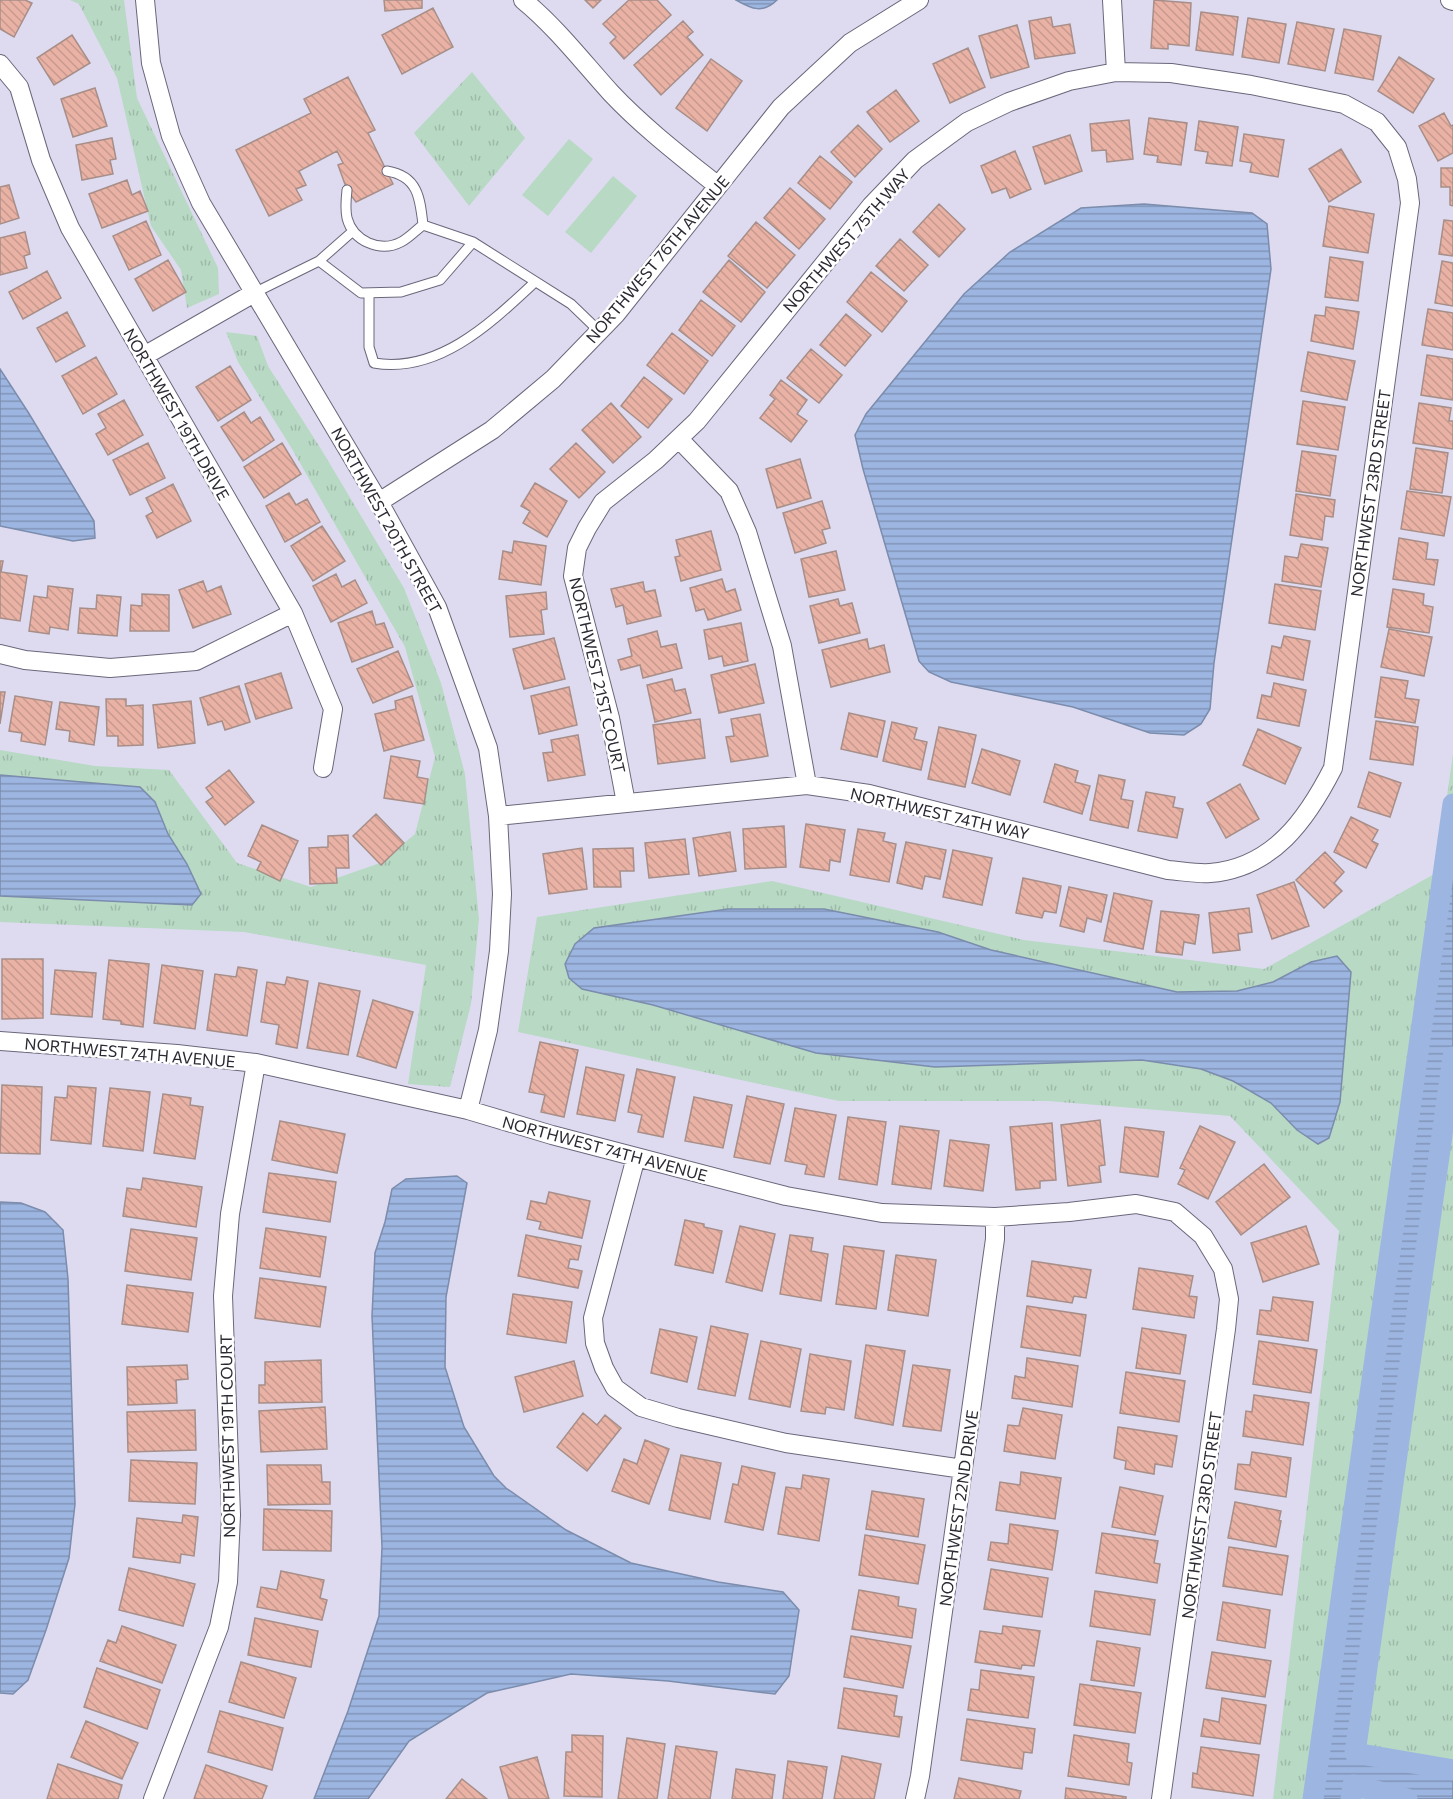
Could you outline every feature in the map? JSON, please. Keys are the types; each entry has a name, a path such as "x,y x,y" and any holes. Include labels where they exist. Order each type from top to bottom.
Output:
{"street":[{"name":"NORTHWEST 20TH STREET","path":"145,0 151,63 171,136 201,203 379,502 437,607 465,679 488,748 498,816 502,894 499,951 488,1030 468,1110"},
{"path":"523,0 546,19 612,94 671,148 718,186"},
{"name":"NORTHWEST 76TH AVENUE","path":"379,502 492,430 553,379 616,314 781,107 850,43 919,0"},
{"path":"1112,0 1116,72"},
{"name":"NORTHWEST 19TH DRIVE","path":"0,64 19,87 42,160 70,228 293,613 333,709 323,768"},
{"name":"NORTHWEST 75TH WAY","path":"578,548 603,502 656,460 697,421 871,206 915,160 967,122 1009,102 1069,81 1116,72 1171,74 1251,85 1344,104 1377,122 1397,147"},
{"name":"NORTHWEST 23RD STREET","path":"1295,830 1316,802 1333,768 1410,202 1407,179 1397,147"},
{"path":"144,356 254,292"},
{"path":"679,439 729,491 747,532 782,646 807,785"},
{"name":"NORTHWEST 21ST COURT","path":"578,548 573,576 610,718 626,803"},
{"path":"0,654 25,660 110,668 196,661 293,613"},
{"name":"NORTHWEST 74TH WAY","path":"498,816 807,785 868,794 1168,870 1209,873 1242,866 1270,851 1295,830"},
{"name":"NORTHWEST 74TH AVENUE","path":"0,1041 144,1051 256,1063 468,1110 552,1135 786,1196 882,1213 995,1217 1137,1204 1175,1212 1203,1236"},
{"name":"NORTHWEST 19TH COURT","path":"153,1799 219,1627 228,1582 231,1515 223,1296 230,1214 256,1063"},
{"path":"636,1157 593,1318 595,1343 604,1368 615,1388 641,1407 678,1418 786,1443 963,1469"},
{"name":"NORTHWEST 22ND DRIVE","path":"915,1799 921,1776 995,1239 995,1217"},
{"name":"NORTHWEST 23RD STREET","path":"1161,1799 1229,1299 1223,1269 1203,1236"}],"lane":[{"path":"387,171 398,173 408,179 416,189 423,225"},
{"path":"347,190 346,214 353,231 363,240 375,245 387,246 400,243 423,225"},
{"path":"423,225 473,242 571,304 599,331"},
{"path":"254,292 319,261 353,231"},
{"path":"319,261 361,293 401,292 440,280 473,242"},
{"path":"369,293 369,347 374,363 402,364 441,354 479,331 535,282"}],"green space":[{"path":"70,0 124,0 137,98 218,268 219,294 187,308 181,270 151,226 117,78 79,4"},
{"path":"472,72 525,138 469,206 414,133"},
{"path":"569,139 593,159 548,216 522,195"},
{"path":"613,176 637,196 591,253 565,232"},
{"path":"226,332 257,336 268,366 321,449 404,588 441,683 465,774 479,919 471,1004 450,1087 408,1084 426,965 244,932 0,922 0,750 95,766 169,770 237,863 311,887 380,863 415,834 435,757 405,647 292,449 238,362"},
{"path":"1453,754 1453,1799 1273,1799 1339,1231 1230,1116 1048,1101 839,1101 518,1032 537,917 772,881 1024,940 1264,969 1436,873"}],"water":[{"path":"736,0 777,0 767,7 757,9"},
{"path":"1144,204 1252,213 1267,224 1271,269 1214,663 1210,709 1201,724 1184,735 1150,733 1073,707 951,682 929,672 919,661 855,435 866,414 964,294 1010,252 1081,208"},
{"path":"0,369 94,521 95,538 73,541 0,526"},
{"path":"0,775 140,787 155,802 168,834 187,864 201,894 192,905 0,896"},
{"path":"1453,804 1453,1057 1355,1752 1453,1770 1453,1799 1407,1799 1353,1785 1351,1799 1313,1799"},
{"path":"728,909 824,909 938,932 991,950 1177,992 1237,991 1273,982 1311,962 1337,956 1351,972 1340,1102 1329,1138 1318,1144 1297,1130 1271,1103 1233,1081 1201,1069 1142,1060 935,1067 816,1053 653,1005 582,989 569,978 565,964 575,944 594,928"},
{"path":"457,1176 467,1183 446,1297 445,1367 464,1427 494,1476 506,1488 566,1530 631,1563 718,1582 783,1592 799,1610 789,1676 775,1694 668,1681 571,1674 487,1693 409,1741 368,1799 314,1799 348,1711 379,1616 382,1547 372,1316 375,1253 392,1189 406,1179"},
{"path":"0,1202 21,1203 45,1212 63,1230 68,1279 75,1504 69,1558 46,1630 28,1680 13,1694 0,1693"}],"building":[{"path":"0,0 25,0 32,3 14,37 0,29"},
{"path":"384,0 422,0 422,8 385,11"},
{"path":"585,0 601,0 593,8"},
{"path":"629,0 657,0 671,15 624,59 610,43 616,37 603,24"},
{"path":"1154,0 1191,3 1189,46 1168,44 1168,49 1151,48"},
{"path":"433,8 453,47 402,74 382,35"},
{"path":"1201,12 1238,17 1233,55 1196,50"},
{"path":"1051,17 1053,27 1070,24 1075,53 1035,59 1029,21"},
{"path":"1248,18 1286,24 1279,63 1242,57"},
{"path":"683,21 693,32 687,37 703,55 661,95 634,65"},
{"path":"1297,22 1334,29 1325,71 1288,64"},
{"path":"1017,25 1029,67 991,78 979,36"},
{"path":"1344,29 1381,36 1373,80 1335,73"},
{"path":"72,35 90,63 54,85 37,58"},
{"path":"968,48 985,87 950,103 933,64"},
{"path":"1399,57 1434,79 1413,113 1378,91"},
{"path":"711,59 742,81 707,131 676,108"},
{"path":"348,77 375,130 368,133 393,184 356,202 347,190 338,165 343,163 337,151 299,171 306,185 296,189 302,200 269,216 236,150 311,113 304,99"},
{"path":"95,88 107,126 73,137 61,99"},
{"path":"896,90 919,121 890,142 867,112"},
{"path":"1444,113 1451,126 1453,125 1453,153 1438,161 1419,126"},
{"path":"1149,118 1187,123 1181,165 1157,162 1158,156 1144,154"},
{"path":"1129,120 1133,159 1107,162 1106,150 1092,151 1090,124"},
{"path":"1199,121 1238,127 1232,166 1206,163 1208,152 1195,150"},
{"path":"858,125 882,149 855,177 831,152"},
{"path":"1244,134 1284,140 1278,177 1250,172 1252,163 1240,161"},
{"path":"1070,135 1082,171 1045,184 1033,147"},
{"path":"112,138 116,159 110,160 113,174 82,180 76,145"},
{"path":"1341,149 1361,182 1329,202 1309,169"},
{"path":"1015,151 1031,189 1010,198 1006,188 992,193 981,166"},
{"path":"820,156 852,182 830,209 798,183"},
{"path":"1441,168 1453,168 1453,206 1450,205 1450,187 1441,187"},
{"path":"127,180 132,195 140,191 148,211 102,228 89,194"},
{"path":"9,185 19,218 0,224 0,187"},
{"path":"790,188 825,219 799,249 764,218"},
{"path":"939,204 965,229 939,257 913,232"},
{"path":"1329,206 1374,214 1368,253 1323,246"},
{"path":"1444,220 1453,221 1453,256 1439,254"},
{"path":"146,221 161,255 129,270 113,236"},
{"path":"756,222 795,255 767,288 728,256"},
{"path":"25,232 30,254 24,256 27,268 0,275 0,238"},
{"path":"900,239 928,265 904,291 876,266"},
{"path":"1330,257 1363,262 1358,301 1325,297"},
{"path":"168,260 186,292 153,311 135,279"},
{"path":"729,260 765,292 741,322 703,292"},
{"path":"1442,261 1453,263 1453,306 1435,303"},
{"path":"47,271 61,298 23,319 9,292"},
{"path":"871,272 907,301 882,332 847,302"},
{"path":"701,300 735,326 712,356 679,330"},
{"path":"1326,307 1359,312 1353,349 1311,341 1315,315 1325,316"},
{"path":"1428,309 1453,313 1453,350 1422,345"},
{"path":"67,312 85,346 56,362 37,328"},
{"path":"846,314 871,335 845,366 820,345"},
{"path":"672,333 708,361 684,394 647,365"},
{"path":"811,349 842,375 819,403 787,378"},
{"path":"1308,352 1355,361 1347,400 1301,391"},
{"path":"1427,355 1453,359 1453,400 1421,395"},
{"path":"96,357 117,394 83,414 62,376"},
{"path":"230,366 251,400 218,421 196,387"},
{"path":"644,377 672,399 648,428 621,406"},
{"path":"781,380 807,400 797,414 807,421 791,442 760,418 775,399 770,395"},
{"path":"124,400 143,435 108,455 96,434 106,428 98,414"},
{"path":"1303,401 1345,407 1338,450 1297,444"},
{"path":"611,403 641,437 613,463 582,430"},
{"path":"1419,403 1451,408 1449,421 1453,421 1453,449 1413,443"},
{"path":"244,412 251,423 260,417 274,440 243,461 221,427"},
{"path":"148,443 165,478 130,495 113,460"},
{"path":"282,443 301,474 264,498 244,467"},
{"path":"576,443 605,472 579,498 550,469"},
{"path":"1416,448 1448,453 1442,493 1410,489"},
{"path":"1302,451 1336,456 1330,496 1296,491"},
{"path":"800,459 811,498 777,508 766,469"},
{"path":"535,483 567,501 547,537 523,523 530,511 521,506"},
{"path":"173,484 191,521 157,538 146,516 153,512 146,498"},
{"path":"1407,491 1451,497 1444,536 1401,529"},
{"path":"289,493 296,505 307,499 320,522 285,542 266,506"},
{"path":"1296,494 1335,500 1333,517 1325,516 1322,540 1290,535"},
{"path":"822,501 830,528 822,530 826,543 795,553 783,513"},
{"path":"322,526 345,561 313,581 291,546"},
{"path":"711,531 721,570 681,581 675,557 680,556 676,540"},
{"path":"1399,538 1428,543 1426,559 1438,560 1434,585 1393,579"},
{"path":"514,541 546,546 541,585 499,579 503,551 512,553"},
{"path":"1301,544 1328,548 1321,587 1282,581 1285,556 1298,558"},
{"path":"836,551 845,590 809,597 801,559"},
{"path":"0,561 3,561 1,572 27,576 20,621 0,618"},
{"path":"336,574 342,587 355,580 367,603 331,622 313,586"},
{"path":"722,579 726,592 735,589 741,610 708,620 704,609 696,611 690,588"},
{"path":"203,581 207,592 221,586 231,614 193,628 179,590"},
{"path":"643,582 645,592 655,590 661,616 627,624 623,605 616,607 611,589"},
{"path":"1275,584 1321,591 1315,630 1269,623"},
{"path":"48,586 73,589 68,630 50,627 49,634 29,631 34,596 47,598"},
{"path":"1393,589 1424,594 1423,605 1433,607 1429,633 1387,627"},
{"path":"546,592 547,609 541,610 544,634 510,637 506,596"},
{"path":"142,594 169,595 169,631 130,631 131,605 142,606"},
{"path":"97,595 121,597 117,636 78,633 80,608 96,609"},
{"path":"838,599 840,606 852,603 860,633 819,643 810,606"},
{"path":"372,611 376,625 384,623 393,647 352,662 338,623"},
{"path":"741,623 748,661 724,666 722,656 709,659 704,630"},
{"path":"1389,629 1432,637 1424,676 1381,667"},
{"path":"657,631 661,647 676,644 682,668 643,678 640,665 621,670 618,660 632,656 628,639"},
{"path":"1284,636 1310,641 1303,680 1267,673 1272,646 1281,648"},
{"path":"554,638 565,679 524,689 513,649"},
{"path":"867,639 869,649 884,645 890,672 831,687 822,650"},
{"path":"398,651 413,686 373,703 357,669"},
{"path":"755,664 764,703 719,713 711,675"},
{"path":"281,673 292,708 256,719 245,684"},
{"path":"1381,677 1408,681 1405,698 1419,700 1415,723 1375,717"},
{"path":"672,679 675,691 685,689 691,713 655,722 647,685"},
{"path":"1274,683 1306,690 1299,726 1257,718 1262,695 1271,697"},
{"path":"239,686 250,722 225,730 222,721 208,725 200,698"},
{"path":"569,687 577,725 539,734 531,696"},
{"path":"0,692 5,692 0,724"},
{"path":"15,696 52,702 45,745 21,741 22,733 9,731"},
{"path":"412,696 424,740 384,751 375,714 396,709 395,701"},
{"path":"106,699 126,699 126,706 143,705 143,745 118,746 118,736 107,736"},
{"path":"191,701 195,743 158,748 153,705"},
{"path":"60,702 99,707 94,745 69,741 70,731 56,729"},
{"path":"849,713 885,721 877,757 841,749"},
{"path":"760,714 768,756 731,762 726,737 734,736 731,719"},
{"path":"700,719 705,758 658,764 653,725"},
{"path":"1376,721 1418,727 1413,765 1370,759"},
{"path":"892,722 917,728 914,739 927,742 921,770 883,761"},
{"path":"939,727 976,735 965,787 928,779"},
{"path":"1258,729 1301,748 1285,784 1243,765"},
{"path":"578,735 585,775 548,781 543,753 553,752 551,740"},
{"path":"982,749 1020,761 1010,795 972,783"},
{"path":"391,756 420,761 417,777 428,779 424,804 384,798"},
{"path":"1055,764 1078,771 1075,782 1090,786 1082,814 1044,802"},
{"path":"229,770 254,802 225,825 206,802 213,797 206,788"},
{"path":"1369,772 1401,783 1390,817 1358,807"},
{"path":"1099,775 1125,780 1121,799 1133,801 1128,828 1090,820"},
{"path":"1240,784 1259,819 1226,838 1207,803"},
{"path":"1146,792 1175,797 1173,807 1183,809 1177,838 1138,831"},
{"path":"376,814 404,843 381,865 353,836"},
{"path":"1351,817 1378,830 1372,841 1378,844 1366,868 1334,852"},
{"path":"806,824 845,830 840,862 830,860 829,871 800,867"},
{"path":"262,825 298,841 280,881 257,870 261,862 248,856"},
{"path":"784,826 786,867 745,869 743,829"},
{"path":"858,829 885,833 883,841 896,844 889,882 850,875"},
{"path":"730,832 736,871 699,876 693,838"},
{"path":"348,835 349,868 336,868 337,883 310,884 309,848 328,847 328,836"},
{"path":"685,839 689,874 649,878 645,843"},
{"path":"906,842 946,850 940,879 925,876 922,889 897,883"},
{"path":"582,848 587,889 549,894 543,854"},
{"path":"633,848 634,871 620,871 621,887 594,887 593,849"},
{"path":"953,850 992,858 982,905 943,897"},
{"path":"1325,852 1344,872 1334,883 1342,891 1324,908 1296,880"},
{"path":"1023,878 1061,886 1056,913 1044,911 1042,918 1016,913"},
{"path":"1294,882 1309,926 1272,939 1257,895"},
{"path":"1069,887 1107,895 1101,922 1087,918 1084,932 1060,926"},
{"path":"1114,893 1152,901 1143,949 1104,941"},
{"path":"1249,908 1252,932 1238,934 1240,950 1213,953 1209,913"},
{"path":"1161,911 1199,915 1195,944 1184,942 1182,955 1156,952"},
{"path":"2,959 43,959 43,1018 2,1019"},
{"path":"109,960 149,964 143,1027 103,1019"},
{"path":"162,965 203,971 195,1029 154,1023"},
{"path":"238,967 257,970 247,1036 207,1030 215,974 236,977"},
{"path":"55,970 96,973 92,1017 51,1014"},
{"path":"287,977 308,981 297,1048 276,1044 279,1025 261,1022 267,982 285,985"},
{"path":"319,983 360,991 348,1055 307,1048"},
{"path":"373,1000 413,1012 396,1068 357,1056"},
{"path":"540,1042 578,1050 564,1117 541,1112 545,1095 529,1092"},
{"path":"586,1067 624,1075 615,1121 577,1114"},
{"path":"637,1069 675,1077 663,1137 638,1132 642,1115 628,1112"},
{"path":"2,1085 42,1087 40,1154 0,1153"},
{"path":"68,1086 96,1088 91,1144 51,1140 55,1097 67,1098"},
{"path":"110,1088 150,1092 143,1151 103,1146"},
{"path":"163,1094 191,1098 190,1105 203,1107 195,1159 154,1153"},
{"path":"747,1096 784,1104 770,1164 734,1157"},
{"path":"694,1097 732,1105 723,1148 685,1141"},
{"path":"795,1108 836,1115 824,1177 805,1174 807,1165 785,1161"},
{"path":"848,1117 886,1122 877,1185 839,1179"},
{"path":"1100,1120 1105,1165 1099,1166 1101,1182 1068,1186 1061,1125"},
{"path":"280,1121 345,1134 337,1173 272,1160"},
{"path":"1052,1123 1056,1180 1040,1181 1040,1188 1016,1190 1010,1127"},
{"path":"900,1126 939,1131 931,1189 892,1184"},
{"path":"1200,1126 1235,1142 1208,1199 1178,1184 1185,1170 1180,1168"},
{"path":"1125,1127 1164,1132 1158,1177 1120,1172"},
{"path":"950,1140 989,1145 983,1191 944,1186"},
{"path":"1264,1164 1290,1197 1241,1235 1216,1202"},
{"path":"269,1173 336,1182 330,1222 263,1212"},
{"path":"143,1178 202,1187 196,1227 123,1216 127,1188 141,1190"},
{"path":"549,1192 590,1201 582,1238 539,1229 541,1222 527,1219 531,1201 546,1204"},
{"path":"685,1220 722,1231 713,1273 675,1265"},
{"path":"740,1226 775,1234 762,1291 726,1282"},
{"path":"1306,1226 1319,1264 1263,1282 1251,1243"},
{"path":"266,1228 326,1237 320,1277 260,1268"},
{"path":"131,1229 197,1238 191,1280 125,1271"},
{"path":"526,1235 581,1246 578,1260 570,1259 568,1268 582,1271 578,1288 518,1276"},
{"path":"790,1235 813,1238 811,1251 828,1254 821,1301 780,1294"},
{"path":"844,1246 884,1251 876,1309 836,1304"},
{"path":"896,1255 936,1260 928,1316 888,1310"},
{"path":"1032,1261 1091,1270 1086,1298 1074,1296 1072,1303 1027,1296"},
{"path":"1139,1268 1193,1276 1189,1296 1197,1297 1194,1318 1133,1309"},
{"path":"260,1278 326,1287 320,1327 255,1318"},
{"path":"127,1285 193,1293 188,1332 122,1324"},
{"path":"513,1294 572,1302 566,1343 507,1334"},
{"path":"1273,1297 1313,1302 1308,1341 1257,1334 1260,1310 1271,1311"},
{"path":"1027,1306 1086,1315 1080,1356 1021,1347"},
{"path":"711,1326 748,1334 735,1396 698,1389"},
{"path":"1142,1328 1186,1335 1180,1374 1136,1368"},
{"path":"660,1329 697,1337 687,1382 651,1373"},
{"path":"761,1341 801,1349 790,1407 749,1399"},
{"path":"1259,1341 1317,1350 1311,1393 1253,1384"},
{"path":"866,1345 905,1351 893,1425 855,1418"},
{"path":"810,1354 851,1361 844,1410 826,1407 825,1414 801,1411"},
{"path":"1027,1358 1078,1366 1072,1407 1012,1398 1015,1376 1025,1378"},
{"path":"321,1360 322,1402 259,1403 259,1385 265,1385 265,1362"},
{"path":"574,1361 583,1396 524,1412 515,1377"},
{"path":"187,1365 188,1379 176,1380 177,1403 128,1405 127,1367"},
{"path":"913,1365 950,1370 941,1431 903,1426"},
{"path":"1126,1372 1185,1381 1179,1422 1120,1413"},
{"path":"1254,1395 1309,1403 1303,1445 1243,1436 1246,1411 1252,1412"},
{"path":"325,1407 327,1449 261,1452 259,1411"},
{"path":"1023,1408 1062,1415 1055,1459 1004,1451 1008,1425 1019,1426"},
{"path":"195,1410 196,1450 128,1452 127,1412"},
{"path":"583,1413 597,1425 605,1415 621,1428 587,1471 557,1447"},
{"path":"1118,1427 1177,1436 1172,1467 1155,1464 1154,1474 1125,1469 1126,1461 1114,1458"},
{"path":"645,1440 669,1449 649,1504 612,1491 624,1459 637,1464"},
{"path":"1252,1452 1291,1458 1286,1497 1235,1489 1238,1464 1250,1465"},
{"path":"681,1455 721,1463 710,1519 669,1510"},
{"path":"131,1460 197,1463 195,1504 129,1501"},
{"path":"267,1465 321,1465 322,1482 330,1482 330,1504 268,1505"},
{"path":"742,1466 775,1473 763,1530 725,1522 733,1484 738,1485"},
{"path":"1021,1472 1061,1478 1055,1519 996,1510 1000,1482 1020,1485"},
{"path":"803,1475 829,1479 819,1541 778,1534 786,1487 801,1489"},
{"path":"1120,1487 1163,1496 1155,1535 1112,1527"},
{"path":"872,1491 924,1499 918,1537 866,1529"},
{"path":"1235,1502 1281,1511 1276,1547 1228,1538"},
{"path":"264,1509 332,1511 331,1551 263,1550"},
{"path":"183,1515 198,1517 194,1556 181,1554 180,1563 133,1557 137,1518 182,1523"},
{"path":"1010,1524 1058,1531 1052,1570 988,1560 991,1542 1008,1544"},
{"path":"1102,1533 1158,1541 1154,1563 1160,1564 1157,1583 1096,1573"},
{"path":"865,1535 925,1545 918,1584 859,1575"},
{"path":"1229,1547 1288,1556 1282,1595 1223,1586"},
{"path":"129,1568 195,1584 183,1626 119,1610"},
{"path":"991,1569 1048,1578 1042,1617 984,1609"},
{"path":"281,1571 324,1580 320,1598 327,1600 322,1620 257,1607 261,1587 277,1590"},
{"path":"859,1590 899,1597 898,1606 916,1609 912,1638 852,1629"},
{"path":"1095,1591 1155,1600 1150,1635 1090,1626"},
{"path":"1223,1602 1270,1610 1265,1648 1217,1640"},
{"path":"255,1618 318,1631 311,1667 248,1655"},
{"path":"122,1626 176,1645 162,1683 100,1661 108,1640 116,1643"},
{"path":"1003,1626 1040,1631 1034,1666 1022,1665 1021,1669 975,1662 980,1631 1002,1634"},
{"path":"851,1636 911,1646 903,1688 844,1677"},
{"path":"1097,1641 1140,1648 1134,1686 1091,1680"},
{"path":"1212,1652 1271,1661 1265,1697 1206,1688"},
{"path":"241,1662 296,1678 284,1718 229,1702"},
{"path":"97,1668 160,1690 147,1729 84,1707"},
{"path":"981,1670 1034,1677 1028,1718 968,1710 971,1689 979,1690"},
{"path":"1080,1684 1141,1693 1135,1733 1074,1725"},
{"path":"844,1688 897,1696 894,1716 902,1717 899,1737 838,1728"},
{"path":"1222,1698 1266,1705 1260,1744 1201,1736 1204,1719 1219,1722"},
{"path":"220,1711 283,1728 272,1770 208,1752"},
{"path":"967,1719 1035,1729 1032,1753 1024,1752 1022,1769 961,1760"},
{"path":"86,1721 138,1743 122,1779 71,1757"},
{"path":"572,1735 603,1736 602,1797 564,1796 566,1752 572,1752"},
{"path":"1074,1735 1129,1744 1127,1762 1132,1763 1129,1785 1068,1776"},
{"path":"627,1738 665,1744 657,1799 618,1799"},
{"path":"676,1746 717,1752 710,1799 668,1799"},
{"path":"1201,1747 1259,1755 1253,1796 1192,1787 1193,1773 1197,1774"},
{"path":"842,1756 881,1764 874,1799 834,1799"},
{"path":"537,1757 549,1799 509,1799 500,1767"},
{"path":"788,1761 827,1767 822,1799 783,1799"},
{"path":"58,1764 122,1785 118,1799 47,1799"},
{"path":"206,1765 267,1786 262,1799 194,1799"},
{"path":"736,1769 775,1775 772,1799 732,1799"},
{"path":"959,1778 1021,1791 1019,1799 954,1799"},
{"path":"462,1779 487,1799 446,1799"},
{"path":"1066,1788 1126,1797 1126,1799 1065,1799"}],"waterway":[{"path":"1313,1799 1453,804"},
{"path":"1453,1057 1355,1753 1453,1770"},
{"path":"1351,1799 1353,1785 1407,1799"}]}
